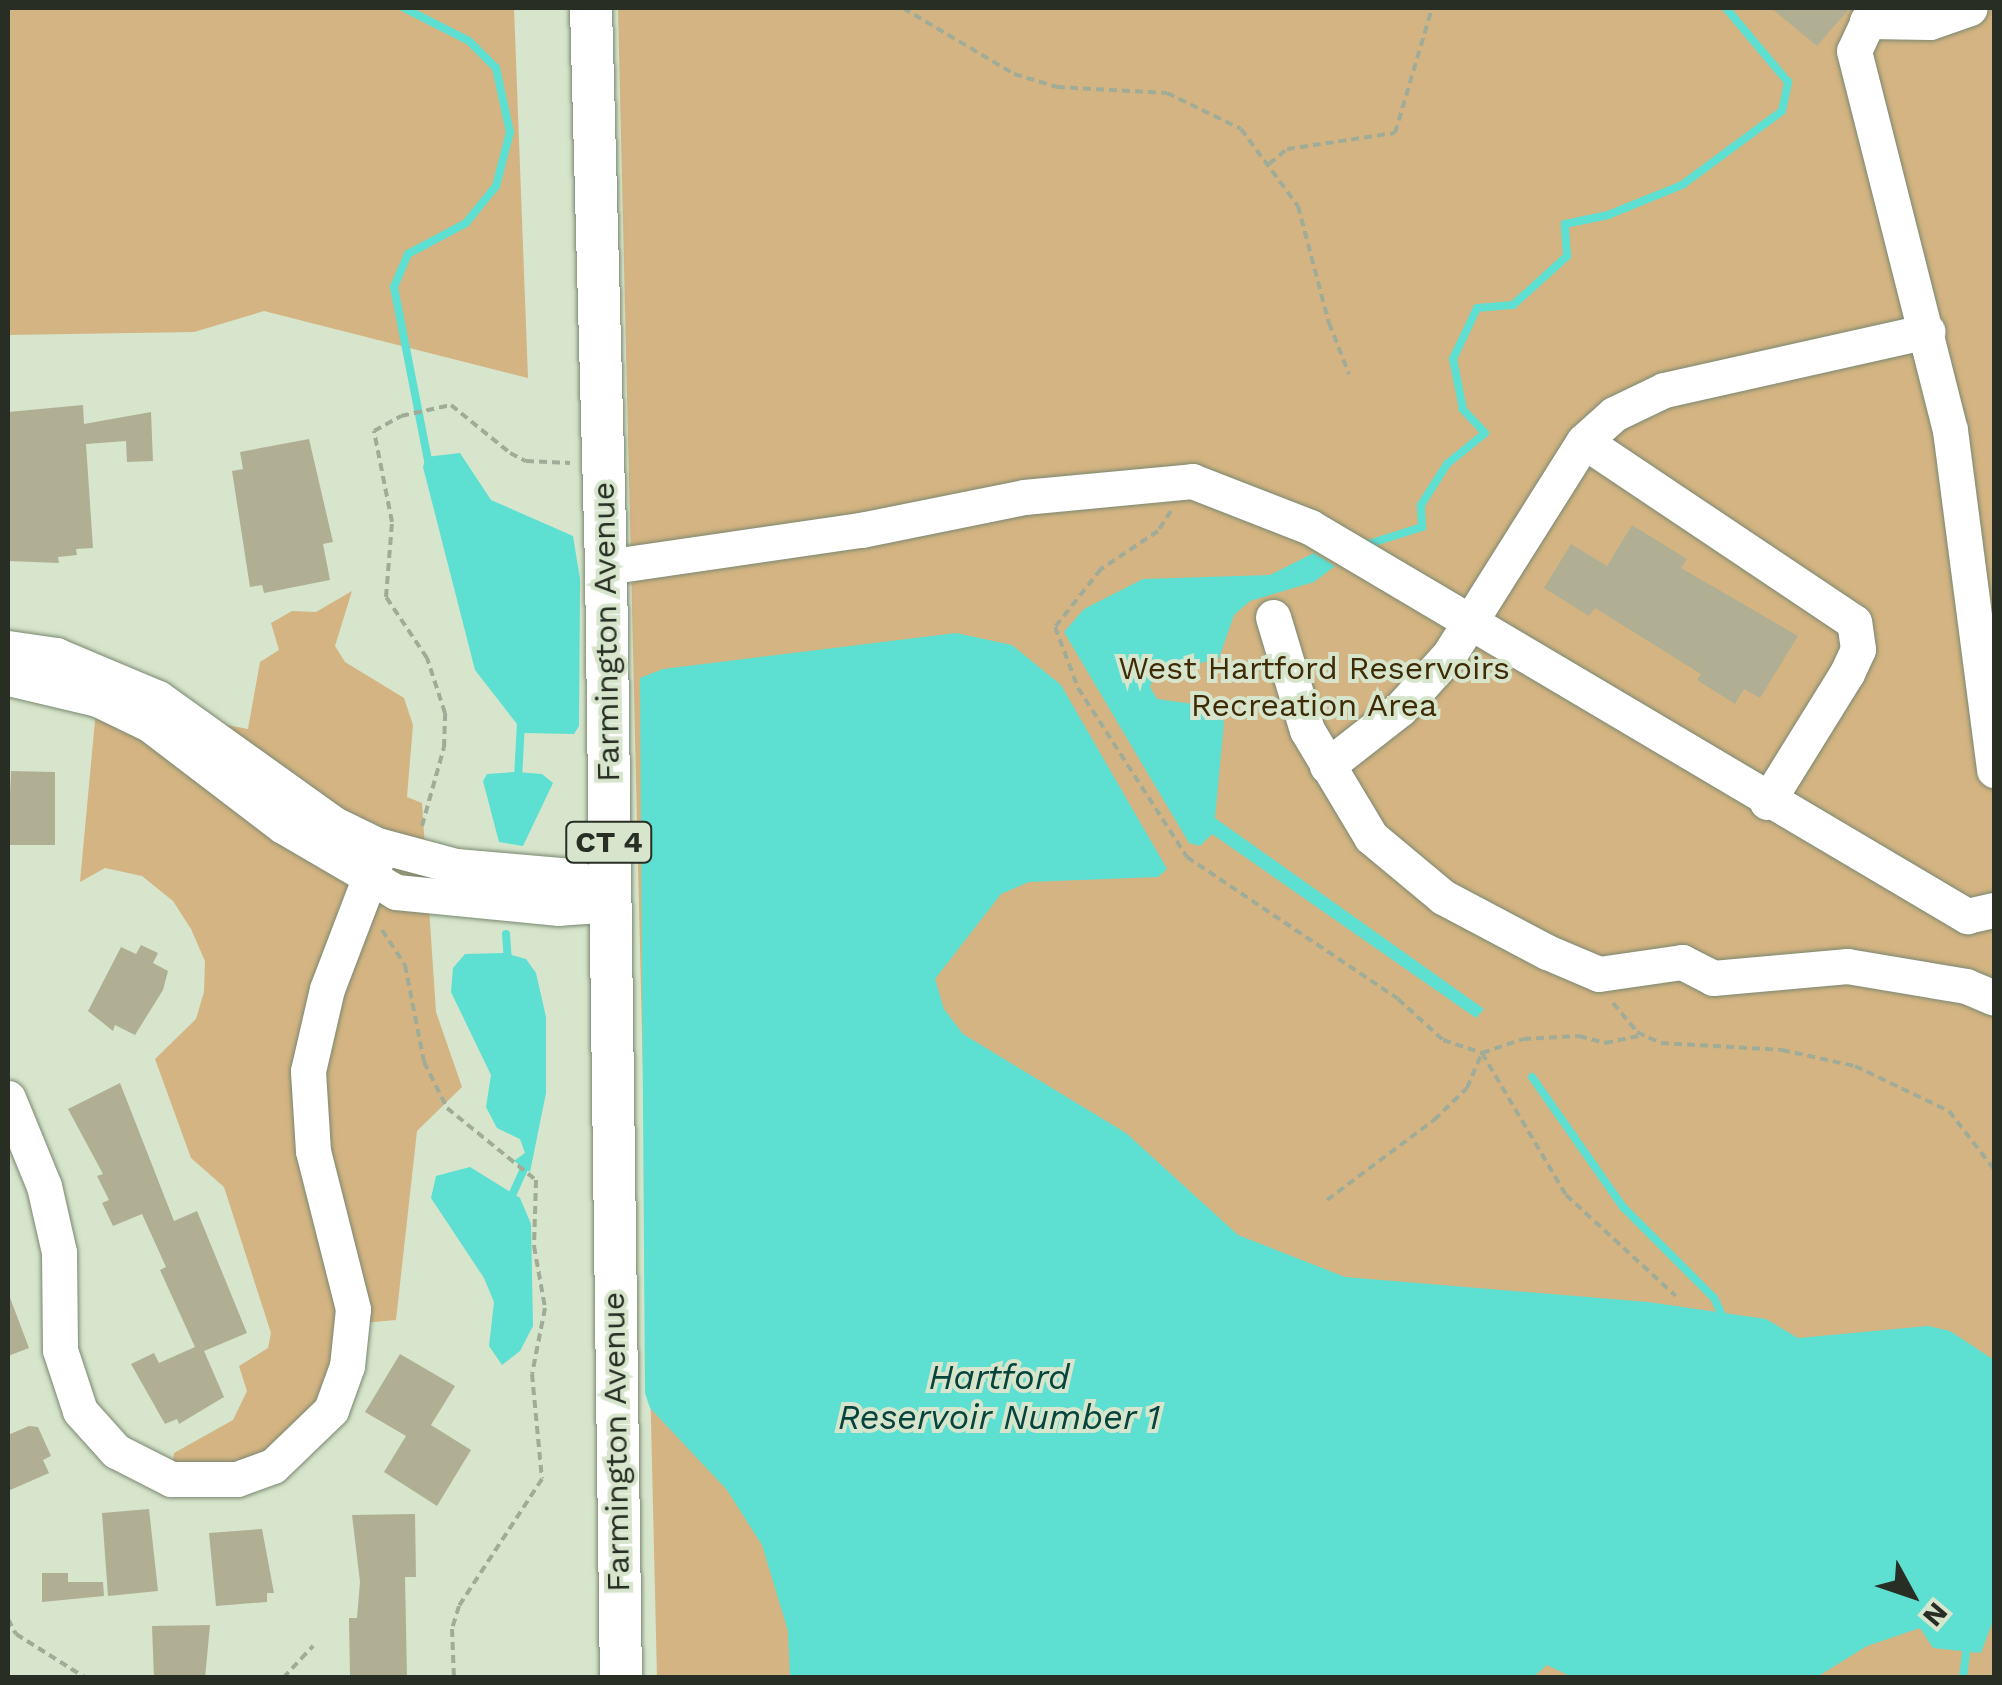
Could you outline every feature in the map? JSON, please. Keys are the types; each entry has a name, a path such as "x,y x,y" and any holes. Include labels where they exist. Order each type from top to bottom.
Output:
{"main road":[{"name":"Farmington Avenue","path":"591,8 606,566 621,1678"}],"street":[{"path":"1970,8 1930,22 1870,14 1854,51 1927,330 1966,538 1994,770"},
{"path":"1328,766 1400,708 1448,654 1533,514 1584,441 1614,414 1664,390 1927,330"},
{"path":"1584,441 1854,622 1858,649 1848,673 1767,802"},
{"path":"606,566 861,530 1024,497 1192,481 1249,499 1353,552 1702,764 1966,916 1994,910"},
{"path":"1273,617 1298,708 1328,766 1372,836 1443,896 1600,974 1682,962 1713,978 1846,966 1966,986 1994,998"},
{"path":"8,648 56,655 158,698 334,824 396,851 572,876 609,892"},
{"path":"8,678 97,698 149,724 282,826 383,887 558,908 585,906 609,892"},
{"path":"8,1098 44,1186 59,1252 60,1350 80,1411 116,1451 172,1480 237,1479 273,1466 330,1410 347,1366 352,1308 313,1150 308,1070 327,989 383,887 396,851"}],"path":[{"path":"903,8 1014,74 1056,86 1167,93 1202,106 1241,129 1298,206 1328,324 1350,374"},
{"path":"1269,164 1287,149 1395,134 1432,8"},
{"path":"396,851 444,747 444,713 427,658 386,597 392,522 372,440 381,424 444,406 459,409 526,461 564,458"},
{"path":"1192,481 1158,531 1102,569 1055,627 1061,656 1187,857 1398,999 1443,1040 1482,1053 1524,1040 1579,1036 1605,1044 1644,1035"},
{"path":"383,887 378,927 405,966 424,1062 460,1122 531,1172 534,1246 544,1284 532,1374 542,1478 459,1606 451,1642 454,1678"},
{"path":"1585,968 1644,1035 1681,1047 1782,1050 1855,1066 1950,1111 1994,1168"},
{"path":"1327,1200 1434,1120 1467,1088 1482,1053"},
{"path":"1482,1053 1566,1195 1676,1296"},
{"path":"8,1619 16,1634 86,1678"},
{"path":"283,1678 313,1646"}],"green space":[{"path":"8,8 514,8 528,378 264,311 194,332 8,335"},
{"name":"West Hartford Reservoirs Recreation Area","path":"618,8 1994,8 1994,1677 657,1677"},
{"path":"352,591 335,646 345,662 404,698 413,725 407,797 422,803 436,1012 462,1087 417,1131 396,1320 351,1324 347,1366 273,1466 171,1479 174,1453 233,1420 247,1391 239,1366 268,1348 271,1333 224,1187 191,1158 155,1059 196,1019 204,992 205,961 173,901 142,876 105,868 80,882 97,699 198,760 226,725 248,729 260,662 279,650 271,623 292,611 316,612"}],"water":[{"path":"460,453 491,500 573,536 580,579 579,726 574,734 524,733 475,670 423,467 426,457"},
{"path":"1314,553 1335,566 1314,582 1250,601 1234,615 1219,658 1154,676 1150,687 1157,699 1215,707 1224,722 1215,818 1484,1009 1476,1018 1212,834 1200,846 1189,843 1064,632 1084,609 1143,579 1270,575"},
{"name":"Hartford Reservoir Number 1","path":"956,633 1012,645 1061,685 1167,869 1158,877 1029,882 1001,894 935,979 944,1009 963,1034 1126,1133 1238,1235 1345,1277 1648,1302 1766,1319 1798,1338 1928,1326 1950,1331 1994,1360 1994,1618 1981,1653 1933,1648 1920,1628 1867,1646 1815,1678 1572,1677 1547,1665 1532,1678 790,1677 788,1631 762,1545 727,1490 650,1408 645,1393 640,678 663,669"},
{"path":"487,774 542,774 553,783 523,846 499,842 483,781"},
{"path":"504,953 526,959 536,973 546,1017 546,1093 530,1172 514,1161 525,1153 520,1139 497,1128 486,1107 491,1075 451,992 453,968 465,954"},
{"path":"470,1167 520,1198 531,1224 533,1326 520,1351 502,1365 489,1346 494,1302 484,1278 431,1198 436,1176"}],"building":[{"path":"1771,8 1850,8 1817,46"},
{"path":"83,405 84,424 151,412 153,461 127,462 126,441 86,444 93,548 76,549 77,555 58,557 59,563 8,561 8,412"},
{"path":"309,439 333,542 323,544 330,580 264,593 262,585 250,587 232,471 243,469 240,452"},
{"path":"1632,525 1687,559 1681,568 1798,636 1760,698 1744,689 1735,704 1697,680 1701,674 1595,608 1589,616 1544,588 1571,544 1607,566"},
{"path":"11,771 55,772 55,845 8,845"},
{"path":"141,945 158,953 153,963 168,971 163,990 135,1035 115,1025 113,1031 88,1011 121,947 136,954"},
{"path":"120,1083 174,1221 197,1211 247,1333 204,1351 224,1397 179,1424 177,1419 165,1424 131,1364 154,1353 159,1363 195,1347 160,1270 166,1267 142,1214 113,1226 102,1203 109,1200 97,1176 103,1174 68,1109"},
{"path":"8,1296 29,1348 8,1356"},
{"path":"400,1354 455,1386 431,1425 471,1450 437,1506 384,1472 406,1436 365,1412"},
{"path":"29,1426 38,1427 51,1456 43,1460 49,1473 8,1491 8,1435"},
{"path":"149,1509 158,1591 108,1596 102,1513"},
{"path":"415,1514 416,1577 405,1577 407,1678 350,1678 349,1618 357,1618 360,1582 352,1515"},
{"path":"262,1529 274,1593 267,1593 267,1602 216,1606 209,1533"},
{"path":"42,1573 68,1573 68,1582 103,1582 104,1596 42,1602"},
{"path":"210,1625 205,1678 154,1678 152,1626"}],"waterway":[{"path":"404,8 469,41 496,68 510,132 496,186 466,223 408,254 394,287 429,465"},
{"path":"1362,546 1422,527 1421,505 1447,464 1485,433 1463,409 1453,359 1477,308 1513,305 1567,256 1565,224 1608,215 1682,185 1782,111 1788,82 1726,8"},
{"path":"518,778 521,723"},
{"path":"506,934 508,964"},
{"path":"1532,1077 1623,1207 1714,1298 1724,1319"},
{"path":"509,1202 528,1160"},
{"path":"1963,1678 1967,1644"}]}
